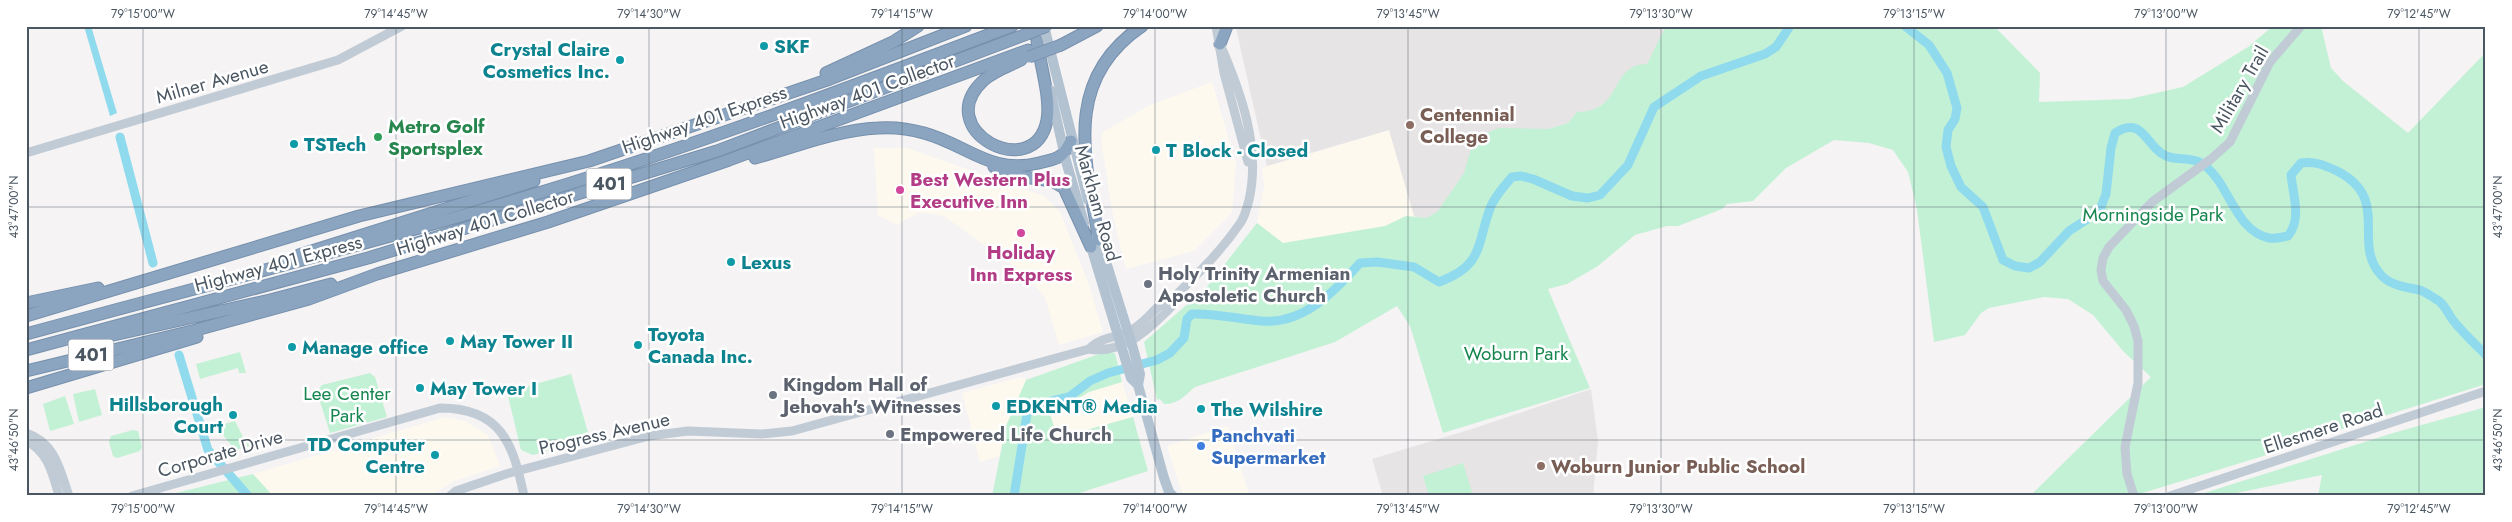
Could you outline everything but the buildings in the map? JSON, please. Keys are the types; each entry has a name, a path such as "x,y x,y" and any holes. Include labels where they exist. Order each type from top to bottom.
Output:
{"highway":[{"path":"781,94 893,42 918,26"},
{"name":"Highway 401 Collector","path":"26,316 359,216 589,161 781,94 830,79 966,26"},
{"name":"Highway 401 Express","path":"26,334 254,272 365,245 545,192 721,133 1012,26"},
{"name":"Highway 401 Express","path":"26,350 368,258 717,151 1032,34 1046,26"},
{"name":"Highway 401 Collector","path":"26,370 224,322 309,299 377,274 548,222 729,160 1028,53 1059,41 1085,26"},
{"path":"1059,41 1097,26"},
{"path":"1095,243 1084,136 1088,103 1093,82 1104,62 1142,26"},
{"path":"1220,44 1227,26"},
{"path":"1028,53 985,80 974,91 970,107 971,123 981,138 997,148 1015,149 1029,146 1045,128 1048,108 1032,34"},
{"path":"729,160 749,160 842,134 878,128 923,133 998,165 1023,167 1060,158 1065,154 1071,141"},
{"path":"969,152 1010,175 1052,181 1064,188 1095,243"},
{"path":"254,272 355,236 516,187 589,161"},
{"path":"26,304 171,274"},
{"path":"64,340 100,338 377,274"},
{"path":"26,388 200,336 224,322"}],"main road":[{"name":"Milner Avenue","path":"26,153 338,60 402,26"},
{"name":"Markham Road","path":"1046,26 1095,243"},
{"name":"Progress Avenue","path":"450,496 456,491 519,471 649,436 688,431 762,434 792,431 1089,349 1095,342 1125,338 1174,304 1175,296 1220,252 1247,208 1251,190 1251,158 1240,110 1224,73 1216,26"},
{"name":"Military Trail","path":"2134,496 2127,474 2125,447 2138,383 2138,341 2134,326 2126,310 2103,281 2102,261 2109,247 2152,202 2211,159 2233,137 2270,62 2301,26"},
{"name":"Markham Road","path":"1032,34 1048,79 1065,154 1125,338 1170,495"},
{"name":"Ellesmere Road","path":"2170,496 2486,391"},
{"name":"Corporate Drive","path":"131,495 394,420 440,408 453,408 477,413 500,430 513,452 524,496"},
{"path":"26,433 40,439 52,450 69,496"},
{"path":"26,441 40,448 47,461 59,496"}],"shaded area":[{"name":"Centennial College","path":"1237,26 1668,26 1638,81 1578,120 1528,135 1438,222 1414,216 1389,130 1267,166"},
{"path":"1212,82 1236,163 1232,213 1194,251 1126,269 1113,215 1101,141 1103,132 1150,105"},
{"path":"1389,130 1414,216 1378,232 1283,243 1257,223 1264,186 1262,168"},
{"path":"874,148 907,148 1044,196 1060,212 1089,285 1103,332 1059,345 1045,297 1027,276 944,216 919,212 897,225 878,215"},
{"path":"1021,377 1026,380 1006,426 999,456 980,462 962,393"},
{"path":"1122,382 1133,417 1057,438 1048,410 1072,402 1089,392"},
{"name":"Woburn Junior Public School","path":"1591,389 1598,441 1593,496 1383,496 1372,459 1475,428"},
{"path":"445,417 465,421 488,435 500,466 452,482 431,496 273,496 253,474"},
{"path":"1228,426 1249,495 1183,496 1167,446"}],"green space":[{"name":"Morningside Park","path":"1666,26 1994,26 2040,73 2039,102 2129,99 2183,87 2248,47 2273,26 2321,26 2331,68 2343,81 2408,133 2486,52 2486,384 2133,496 2030,496 2151,377 2124,352 2093,315 2068,299 2044,297 1989,308 1981,313 1965,335 1934,342 1917,209 1908,172 1893,150 1869,143 1834,140 1786,168 1753,201 1727,204 1722,209 1678,226 1667,226 1635,235 1598,266 1567,284 1548,289 1590,388 1443,433 1410,326 1397,306 1335,342 1195,387 1174,403 1164,404 1160,399 1157,400 1144,342 1206,288 1257,223 1283,243 1385,226 1406,216 1427,218 1438,211 1464,173 1474,138 1499,128 1548,129 1568,123 1577,112 1592,110 1610,97 1627,72 1635,66 1647,64"},
{"path":"240,352 246,373 239,373 238,368 200,379 196,364"},
{"path":"1102,353 1115,353 1122,382 1089,392 1072,402 1049,410 1057,438 1133,417 1148,471 1070,496 992,496 1006,426 1026,380"},
{"name":"Lee Center Park","path":"370,373 375,377 387,417 330,433 317,392 322,385"},
{"path":"571,374 590,439 533,455 521,450 507,392"},
{"path":"95,389 102,415 79,422 73,394"},
{"path":"65,396 74,424 50,431 43,404"},
{"path":"2486,407 2486,496 2318,496 2322,475 2222,496 2195,496 2393,433"},
{"path":"235,421 245,441 258,444 235,450 223,435 220,425"},
{"path":"133,430 138,431 142,447 140,451 117,458 113,456 109,442 111,436"},
{"path":"1463,463 1473,496 1429,496 1423,476"},
{"path":"253,474 273,496 172,494"}],"water":[{"path":"84,26 91,26 117,113 110,116"}],"waterway":[{"path":"1014,496 1027,414 1039,404 1069,397 1090,381 1108,373 1157,360 1170,353 1184,338 1187,319 1192,314 1218,315 1261,321 1291,318 1304,312 1328,295 1360,263 1377,262 1414,267 1439,282 1454,275 1472,261 1477,252 1491,206 1512,177 1521,176 1533,179 1572,196 1588,198 1600,195 1628,165 1654,107 1701,76 1765,54 1776,47 1790,26"},
{"path":"1905,26 1929,45 1947,73 1957,108 1955,119 1948,130 1946,147 1951,166 1961,187 1983,207 2003,260 2015,266 2029,268 2040,262 2069,231 2092,216 2101,207 2106,194 2111,148 2115,133 2124,129 2131,127 2142,132 2155,148 2165,156 2201,163 2219,181 2239,216 2247,225 2257,233 2269,238 2288,236 2295,222 2296,215 2291,175 2301,163 2315,163 2337,171 2353,182 2363,194 2367,208 2369,249 2373,262 2381,275 2394,284 2421,291 2439,301 2460,329 2486,355"},
{"path":"120,137 153,263"},
{"path":"179,355 208,450 248,496"}],"place":[{"name":"SKF","path":"764,46"},
{"name":"Crystal Claire Cosmetics Inc.","path":"620,60"},
{"name":"Centennial College","path":"1410,125"},
{"name":"Metro Golf Sportsplex","path":"378,137"},
{"name":"TSTech","path":"294,144"},
{"name":"T Block - Closed","path":"1156,150"},
{"name":"Best Western Plus Executive Inn","path":"900,190"},
{"name":"Holiday Inn Express","path":"1021,233"},
{"name":"Lexus","path":"731,262"},
{"name":"Holy Trinity Armenian Apostoletic Church","path":"1148,284"},
{"name":"May Tower II","path":"450,341"},
{"name":"Toyota Canada Inc.","path":"638,345"},
{"name":"Manage office","path":"292,347"},
{"name":"May Tower I","path":"420,388"},
{"name":"Kingdom Hall of Jehovah's Witnesses","path":"773,395"},
{"name":"EDKENT® Media","path":"996,406"},
{"name":"The Wilshire","path":"1201,409"},
{"name":"Hillsborough Court","path":"233,415"},
{"name":"Empowered Life Church","path":"890,434"},
{"name":"Panchvati Supermarket","path":"1201,446"},
{"name":"TD Computer Centre","path":"435,455"},
{"name":"Woburn Junior Public School","path":"1541,466"}],"park label":[{"name":"Woburn Park","path":"1516,353"}]}
